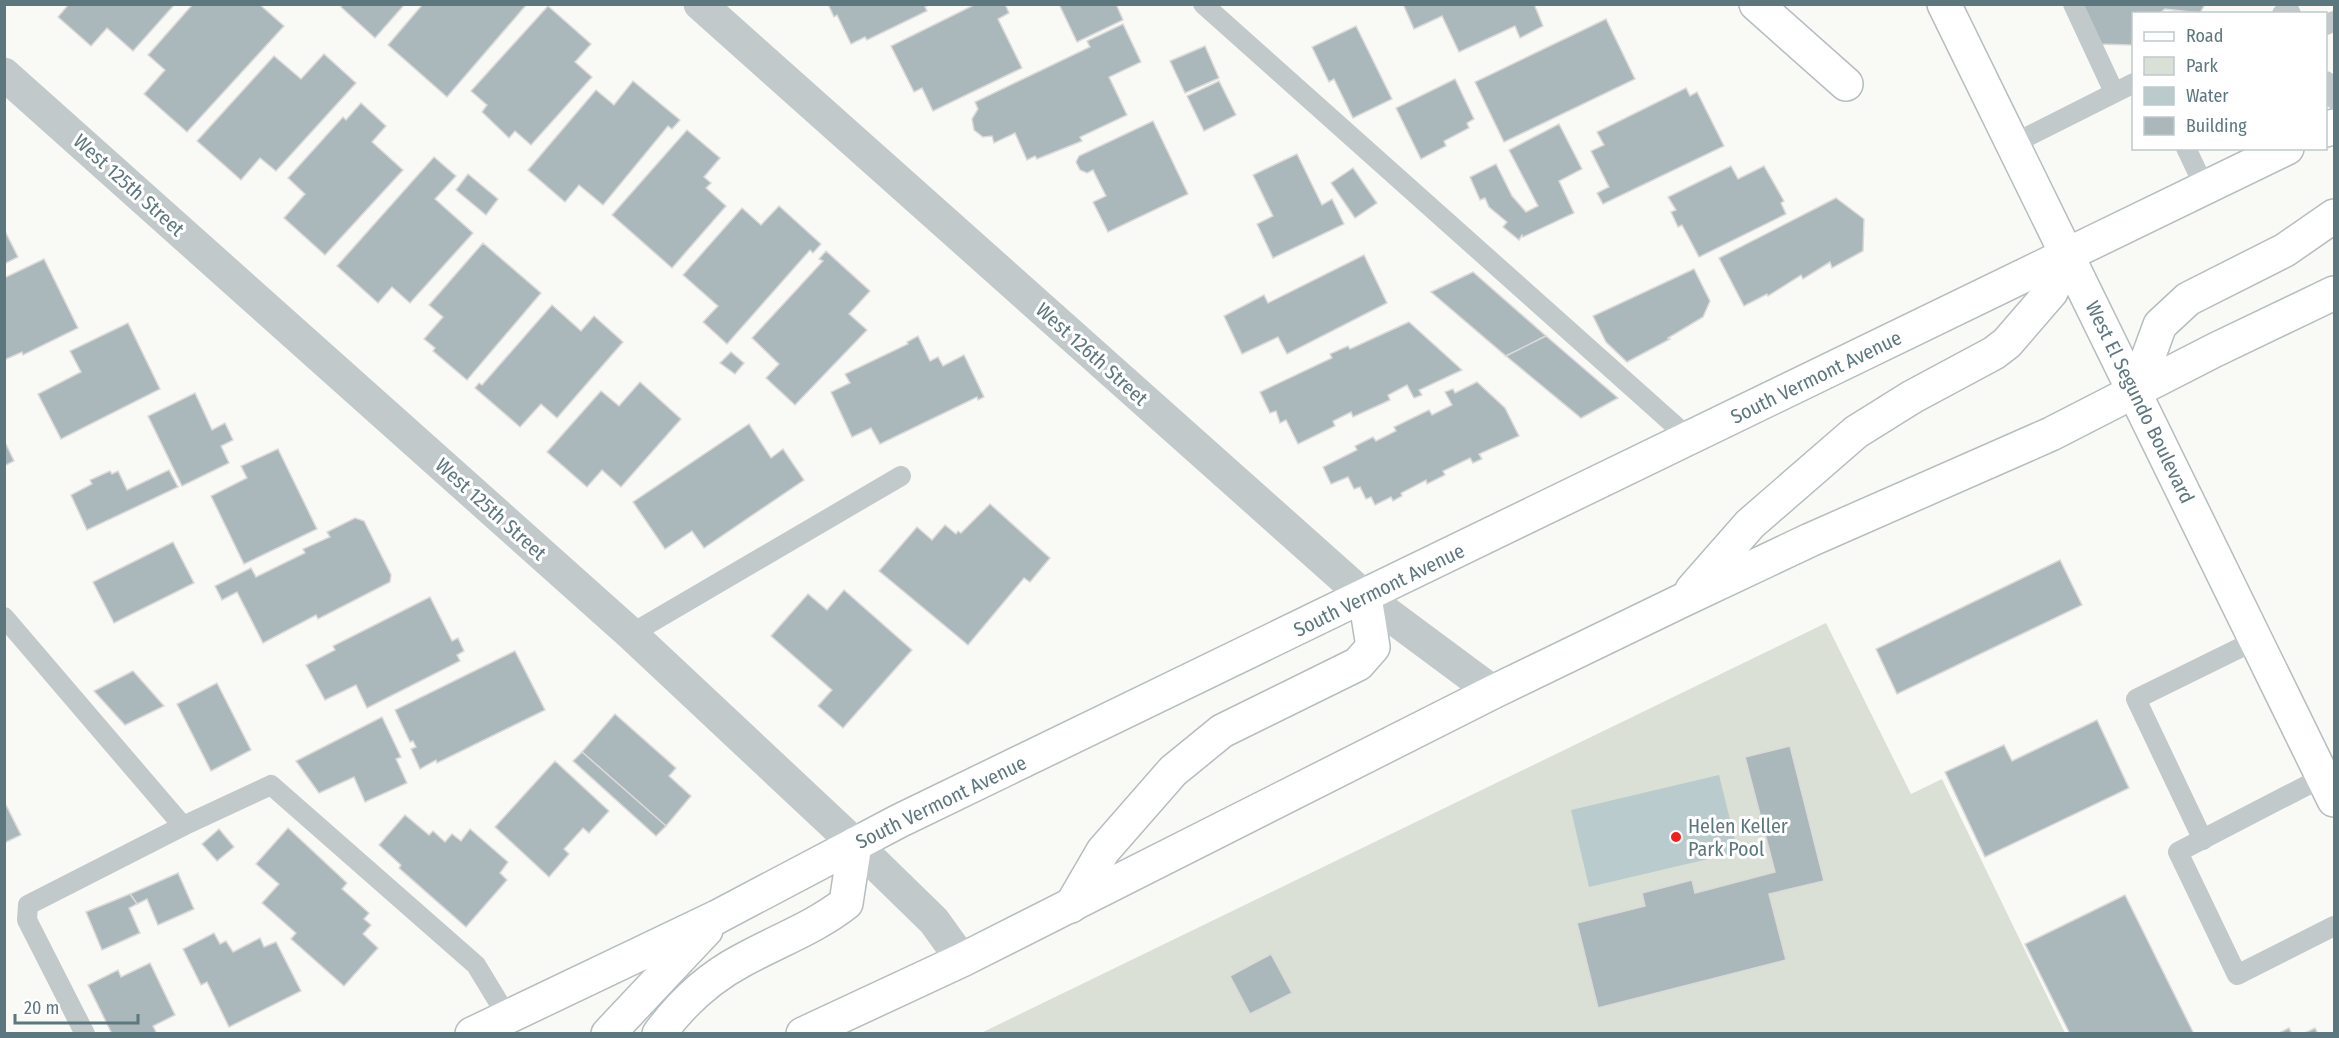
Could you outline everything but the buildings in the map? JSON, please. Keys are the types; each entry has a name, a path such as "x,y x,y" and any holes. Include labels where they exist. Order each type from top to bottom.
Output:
{"main road":[{"path":"1756,4 1846,84"},
{"name":"West El Segundo Boulevard","path":"1947,6 2329,788"},
{"name":"South Vermont Avenue","path":"471,1034 717,918 855,844 2283,150"},
{"path":"2135,393 2160,325 2188,299 2285,250 2334,216"},
{"path":"1683,600 1749,524 1856,432 1912,397 1994,353 2007,343 2051,292 2067,255"},
{"path":"803,1034 962,960 1493,692 1683,600 1810,540 2051,434 2135,393 2215,350 2334,293"},
{"path":"1071,906 1103,850 1173,771 1222,731 1358,664 1373,647 1365,597"},
{"path":"659,1034 674,1014 702,987 739,962 820,923 846,903 855,844"},
{"path":"608,1034 717,918"}],"street":[{"name":"West 126th Street","path":"700,4 1365,597 1493,692"},
{"name":"West 125th Street","path":"4,74 631,634 934,921 962,960"}],"lane":[{"path":"1203,4 1689,438"},
{"path":"2073,4 2114,92"},
{"path":"2013,144 2132,83"},
{"path":"2327,85 2334,99"},
{"path":"2187,150 2205,188"},
{"path":"631,634 901,476"},
{"path":"4,617 183,826"},
{"path":"2203,840 2136,699 2256,640"},
{"path":"85,1034 27,920 28,905 183,826 271,785 476,965 507,1016"},
{"path":"2329,788 2178,852 2237,975 2334,926"}],"green space":[{"path":"1826,623 1911,794 1942,779 2065,1033 979,1034"}],"water":[{"path":"1719,775 1738,852 1589,887 1571,810"}],"place":[{"name":"Helen Keller Park Pool","path":"1676,837"}]}
